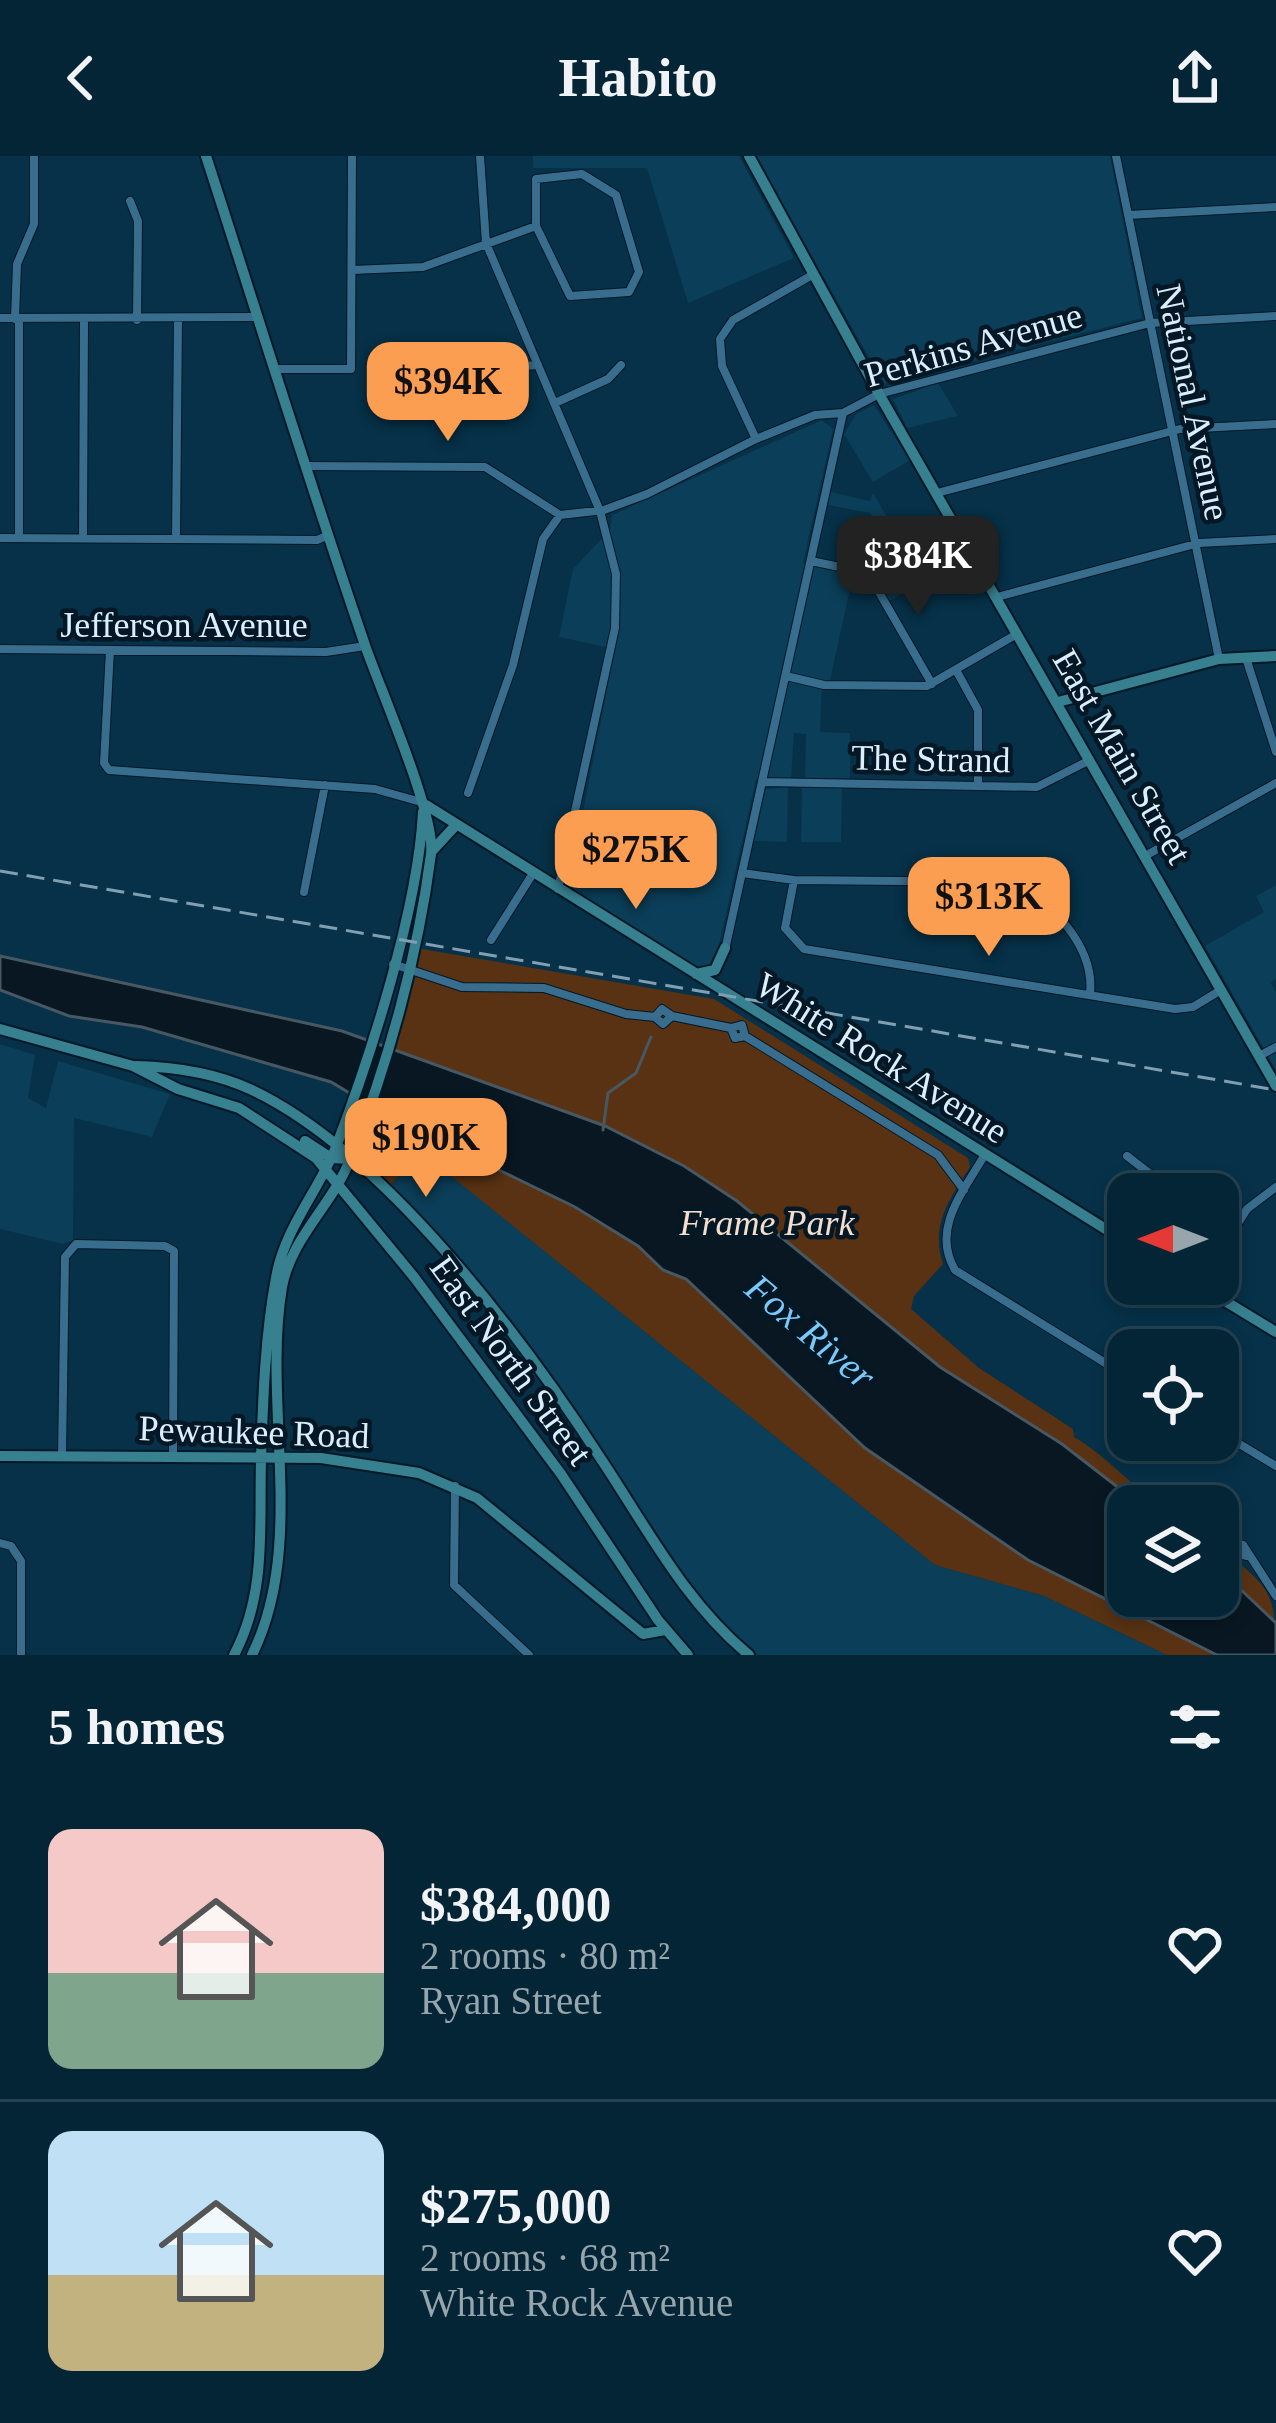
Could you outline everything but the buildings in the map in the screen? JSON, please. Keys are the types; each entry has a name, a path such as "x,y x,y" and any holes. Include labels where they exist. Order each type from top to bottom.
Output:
{"main road":[{"path":"206,156 365,646 423,803 432,850 409,967 357,1108 337,1157 293,1226 278,1264 261,1458 256,1596 234,1655"},
{"name":"East Main Street","path":"749,156 878,394 1276,1086"},
{"path":"1058,702 1219,659 1276,656"},
{"path":"378,1041 380,1006 408,896 423,803"},
{"name":"White Rock Avenue","path":"423,803 1107,1229"},
{"path":"432,850 455,826"},
{"path":"408,896 422,900"},
{"path":"689,973 715,970 725,948"},
{"name":"East North Street","path":"0,1028 133,1066 337,1157"},
{"name":"East North Street","path":"133,1066 183,1069 250,1088 314,1128 337,1157 340,1182 561,1474 665,1630 688,1655"},
{"path":"220,1102 244,1104 273,1117 337,1157 450,1256 598,1453 691,1598 748,1655"},
{"path":"314,1128 330,1128 357,1108"},
{"path":"252,1655 272,1600 283,1286 295,1249 340,1182 337,1157 357,1108"},
{"path":"1233,1305 1276,1332"},
{"name":"Pewaukee Road","path":"0,1456 277,1457 388,1466 456,1486 544,1549 643,1634 665,1630"},
{"path":"261,1511 277,1512"},
{"path":"256,1596 272,1600"}],"street":[{"path":"19,537 15,272 34,224 34,156"},
{"path":"275,369 351,369 352,156"},
{"path":"480,156 486,243 600,511 614,558 617,609 579,811 557,890"},
{"name":"National Avenue","path":"1116,156 1219,659"},
{"path":"594,177 616,195 639,272 636,284 629,292 570,296 536,226 536,179 594,177"},
{"path":"130,201 138,221 137,320"},
{"path":"1128,215 1276,207"},
{"path":"352,270 423,267 536,226"},
{"path":"756,439 722,366 719,339 749,309 814,274"},
{"name":"Perkins Avenue","path":"716,989 843,413 878,394 1150,323 1276,316"},
{"path":"0,319 258,317"},
{"path":"83,538 84,319"},
{"path":"176,538 178,320"},
{"path":"487,369 538,365"},
{"path":"555,403 608,379 621,365"},
{"path":"306,466 485,467 560,515 600,511 669,485 756,439 815,415 843,413"},
{"path":"937,493 1172,430 1276,424"},
{"path":"468,793 515,656 542,538 560,515"},
{"path":"811,561 868,573 953,522"},
{"path":"0,538 317,540 329,535"},
{"path":"997,597 1196,544 1276,539"},
{"path":"868,573 932,684"},
{"path":"786,676 824,685 932,684 1018,634"},
{"name":"Jefferson Avenue","path":"0,650 326,652 365,646"},
{"path":"110,650 107,768 375,789 423,803"},
{"path":"1246,658 1276,752"},
{"path":"956,670 978,710 978,786"},
{"name":"The Strand","path":"763,782 1037,787 1091,759"},
{"path":"1145,856 1276,783"},
{"path":"304,892 325,785"},
{"path":"742,873 794,880 990,881 1021,887 1090,957 1090,994"},
{"path":"491,940 532,874"},
{"path":"794,880 785,928 803,949 1175,1010 1192,1007 1221,990"},
{"path":"393,964 462,987 544,988 626,1014 655,1017 663,1024 672,1016 731,1028 742,1025 746,1036 938,1155 964,1190"},
{"path":"1259,1056 1276,1047"},
{"path":"984,1156 945,1234 955,1270 1107,1364"},
{"path":"1127,1156 1149,1173"},
{"path":"1239,1222 1247,1209 1276,1187"},
{"path":"62,1456 68,1248 173,1249 173,1456"},
{"path":"1239,1444 1276,1466"},
{"path":"456,1486 454,1585 529,1655"},
{"path":"0,1543 11,1546 21,1561 21,1655"},
{"path":"1247,1556 1276,1596"}],"shaded area":[{"path":"533,156 739,156 794,258 688,303 647,168 533,168"},
{"path":"755,156 1110,156 1142,318 884,384"},
{"path":"938,383 958,416 907,428 893,399"},
{"path":"874,405 910,460 873,482 844,434 856,414"},
{"path":"822,420 833,429 803,563 853,575 830,681 822,681 820,732 850,733 850,779 805,778 806,734 794,733 791,778 756,779 715,963 701,969 568,888 615,649 559,637 573,569 610,530 612,515"},
{"path":"831,492 870,501 873,493 924,581 888,602 874,575 897,560 870,513 828,505"},
{"path":"788,787 787,842 754,841 766,789"},
{"path":"802,788 842,788 841,842 801,842"},
{"path":"1276,885 1276,979 1271,983 1276,992 1276,1070 1205,946 1264,912 1256,896"},
{"path":"0,1044 35,1055 28,1098 46,1108 58,1061 170,1094 152,1137 74,1118 73,1240 63,1244 0,1229"},
{"path":"420,1151 935,1565 1044,1596 1167,1655 755,1655 697,1598 572,1409 457,1256 390,1185"}],"green space":[{"name":"Frame Park","path":"416,948 714,999 968,1158 970,1167 941,1224 943,1264 914,1296 911,1309 979,1368 1073,1429 1074,1437 1135,1485 1107,1485 1107,1617 1239,1617 1239,1562 1270,1598 1276,1655 1167,1655 1044,1596 935,1565 421,1152 390,1185 361,1159 360,1147"}],"water":[{"name":"Fox River","path":"0,956 342,1031 605,1126 684,1166 737,1201 940,1367 1062,1444 1115,1485 1107,1485 1107,1600 1028,1560 865,1448 686,1279 663,1270 638,1246 575,1207 386,1115 331,1082 142,1027 69,1016 0,990"},
{"path":"1239,1588 1276,1623 1276,1655 1217,1655 1141,1617 1239,1617"}],"waterway":[{"path":"603,1130 608,1093 636,1073 651,1037"}],"railway":[{"path":"0,871 1276,1090"}]}
